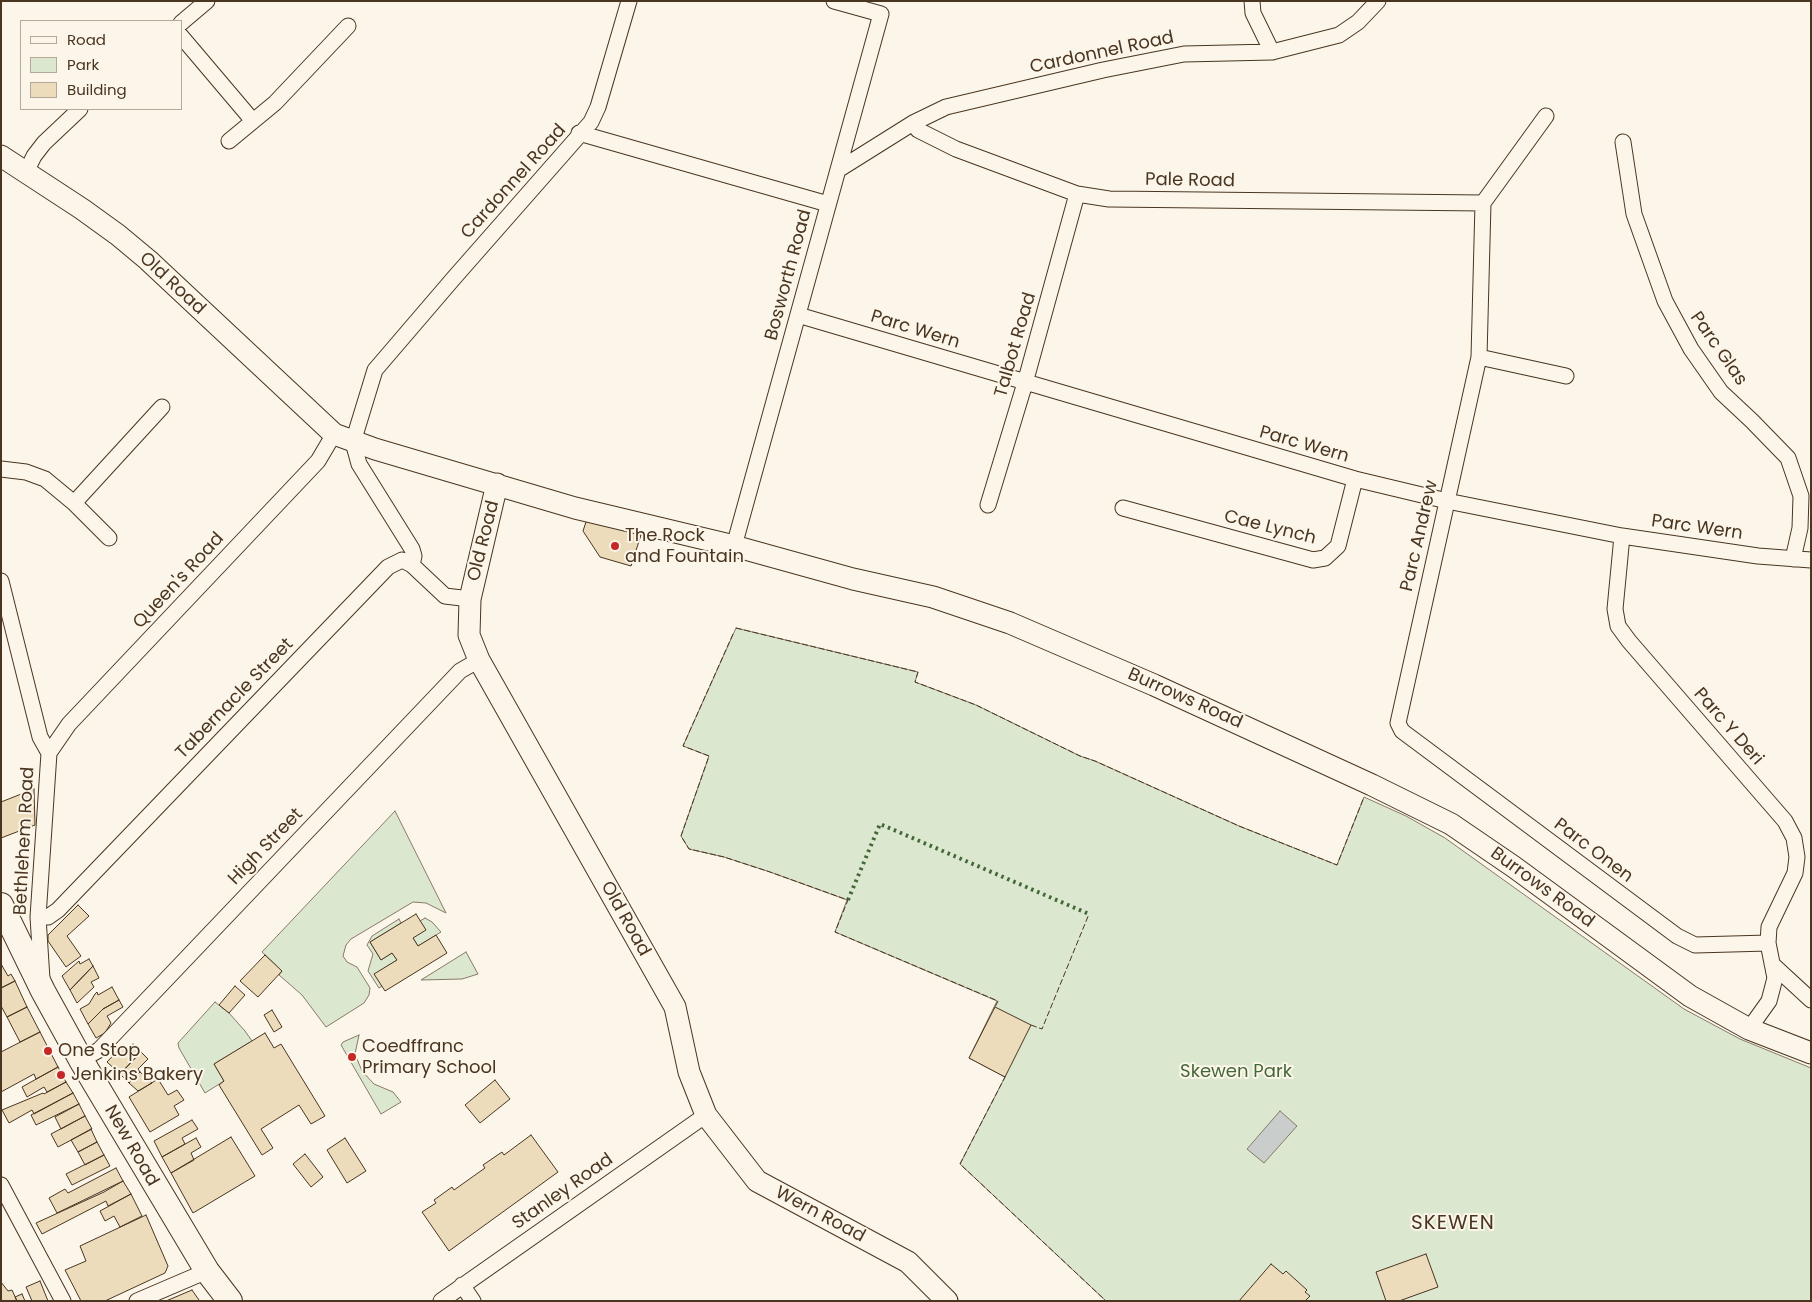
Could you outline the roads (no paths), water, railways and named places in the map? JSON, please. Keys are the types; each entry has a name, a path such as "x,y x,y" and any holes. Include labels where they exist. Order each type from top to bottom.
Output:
{"main road":[{"name":"Old Road","path":"1,156 118,235 344,438 497,484 470,599 469,635 479,660 675,1007 688,1072 706,1115"},
{"name":"Burrows Road","path":"497,484 575,508 734,546 853,579 933,597 1010,623 1154,685 1393,795 1451,824 1690,996 1749,1029 1811,1053"},
{"name":"New Road","path":"1,905 43,990 81,1060 207,1271 230,1301"},
{"name":"Wern Road","path":"706,1115 757,1181 908,1262 947,1301"}],"street":[{"path":"579,134 591,122 598,108 629,1"},
{"name":"Bosworth Road","path":"734,546 881,14 834,1"},
{"path":"1252,1 1253,12 1272,52"},
{"name":"Cardonnel Road","path":"838,170 946,107 1103,70 1184,54 1272,52 1339,35 1358,22 1378,1"},
{"path":"182,22 205,2"},
{"path":"229,141 275,103 348,26"},
{"path":"182,37 253,121"},
{"path":"26,172 34,156 44,143 79,110"},
{"path":"1546,116 1483,203 1479,357 1566,376"},
{"name":"Pale Road","path":"914,124 918,130 956,149 1077,194 1109,199 1483,203"},
{"name":"Cardonnel Road","path":"344,438 376,370 579,134 828,204"},
{"name":"Parc Glas","path":"1623,142 1634,214 1665,301 1691,349 1721,392 1788,458 1801,496 1800,528 1793,559"},
{"name":"Talbot Road","path":"988,506 1025,383 1077,194"},
{"name":"Parc Wern","path":"798,315 1355,479 1447,501 1622,536 1758,556 1811,560"},
{"name":"Parc Andrew","path":"1398,723 1479,357"},
{"path":"74,503 162,407"},
{"path":"344,438 412,549 414,556 412,565 445,596 470,599"},
{"name":"Queen's Road","path":"49,753 69,724 318,461 344,438"},
{"path":"1,469 26,472 45,479 74,503 109,538"},
{"name":"Cae Lynch","path":"1123,508 1314,560 1325,558 1338,546 1355,479"},
{"name":"Parc Y Deri","path":"1622,536 1614,609 1618,626 1784,821 1794,838 1797,857 1795,873 1769,927 1768,943"},
{"name":"Tabernacle Street","path":"38,917 48,917 58,910 388,567 402,560 412,565"},
{"name":"Bethlehem Road","path":"1,581 40,737 49,753 38,917 43,990"},
{"name":"High Street","path":"81,1060 99,1050 460,671 479,660"},
{"name":"Parc Onen","path":"1398,723 1402,731 1677,936 1695,945 1768,943"},
{"path":"1749,1029 1769,1001 1775,978 1768,943"},
{"path":"1772,964 1811,1000"},
{"name":"Stanley Road","path":"441,1301 706,1115"},
{"path":"1,1185 63,1301"},
{"path":"137,1301 207,1271"},
{"path":"462,1285 473,1301"}],"place":[{"name":"The Rock and Fountain","path":"615,546"},
{"name":"One Stop","path":"48,1051"},
{"name":"Coedffranc Primary School","path":"352,1057"},
{"name":"Jenkins Bakery","path":"61,1075"}],"district":[{"name":"SKEWEN","path":"1453,1224"}],"park label":[{"name":"Skewen Park","path":"1236,1072"}]}
